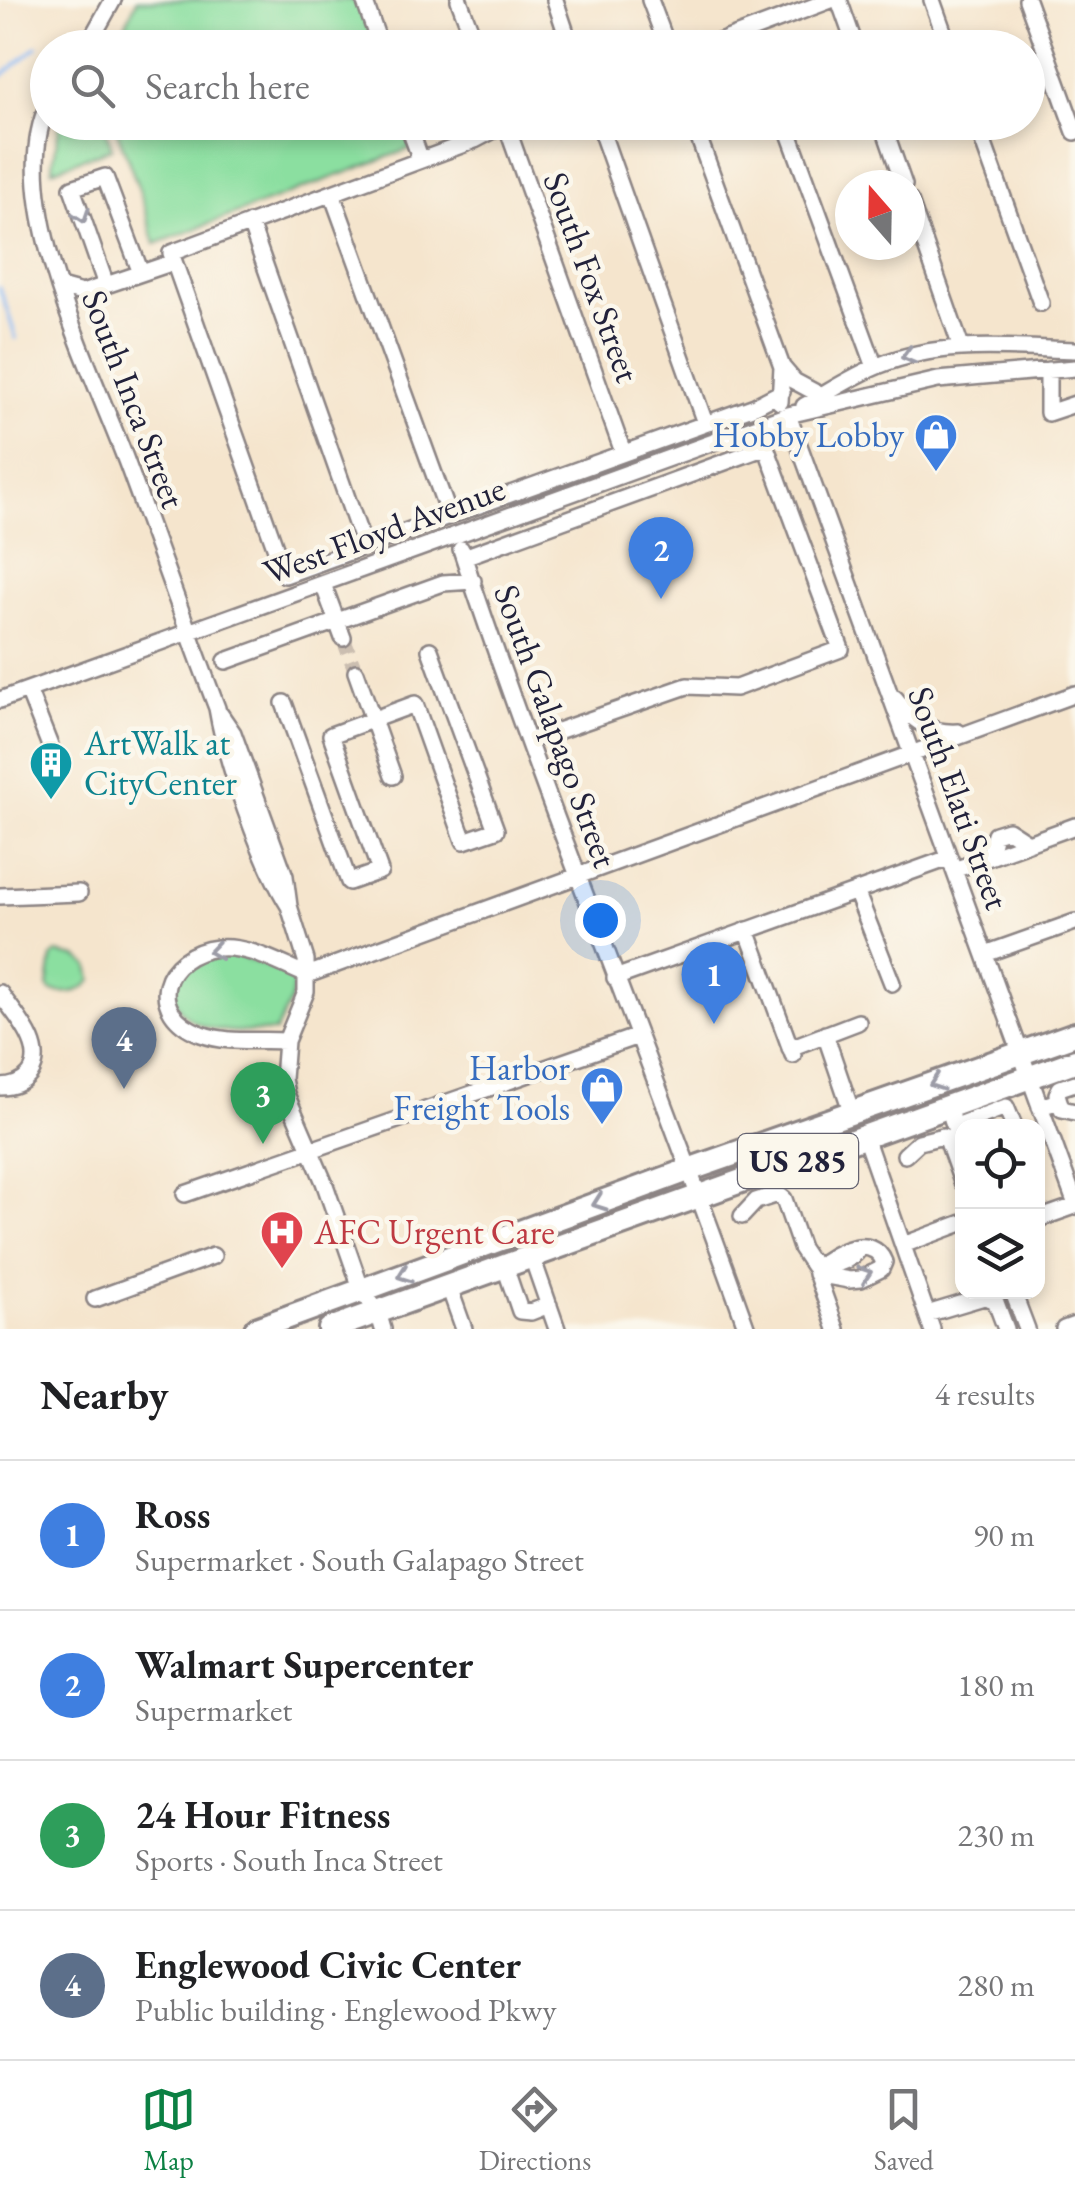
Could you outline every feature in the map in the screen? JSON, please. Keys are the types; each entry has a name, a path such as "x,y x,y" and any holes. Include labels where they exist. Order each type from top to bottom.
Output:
{"highway":[{"name":"US 285","path":"256,1329 691,1169 1075,1034"},
{"name":"US 285","path":"330,1329 371,1322 449,1287 864,1137 951,1116 1075,1061"}],"street":[{"path":"96,30 113,0"},
{"path":"364,0 375,30"},
{"path":"459,0 470,30"},
{"path":"555,0 566,30"},
{"path":"650,0 661,30"},
{"path":"751,30 835,0 848,30"},
{"path":"932,0 943,30"},
{"path":"1027,0 1038,30"},
{"path":"1045,50 1075,132"},
{"name":"South Inca Street","path":"35,140 36,189 68,314 216,708 221,736 273,881 289,906 302,942 306,992 286,1042 283,1079 371,1322"},
{"path":"414,140 421,160"},
{"path":"60,287 82,293 141,274 250,223 475,140"},
{"name":"South Fox Street","path":"513,140 623,452"},
{"path":"604,140 705,423"},
{"path":"700,140 782,367 781,418"},
{"path":"792,140 875,367"},
{"path":"888,140 899,170"},
{"path":"982,140 1041,303"},
{"path":"106,285 72,188 105,177 141,274"},
{"path":"332,194 449,515"},
{"path":"250,223 364,546"},
{"path":"925,243 961,347"},
{"name":"West Floyd Avenue","path":"173,257 284,575 756,406 782,392"},
{"path":"68,314 82,293"},
{"name":"West Floyd Avenue","path":"781,418 875,367 919,352 961,347 1075,350"},
{"path":"782,367 794,381 822,396"},
{"name":"West Floyd Avenue","path":"0,700 781,418 938,380 1075,368"},
{"path":"1048,370 1048,413 1075,404"},
{"name":"South Elati Street","path":"781,418 884,682 1030,1078 1041,1119"},
{"path":"464,557 766,447 841,650 736,688 687,686 530,740"},
{"path":"632,472 638,494"},
{"name":"South Galapago Street","path":"457,536 578,877 691,1169 747,1329"},
{"path":"226,661 443,583 473,580"},
{"path":"323,584 343,638"},
{"path":"414,704 464,842 496,830 430,650"},
{"path":"356,672 393,776"},
{"path":"884,682 906,712 925,727 943,732 976,729"},
{"path":"28,690 54,756"},
{"path":"299,745 446,693"},
{"path":"286,1042 218,1039 186,1027 168,1004 166,981 173,968 186,958 216,948 234,948 307,975 1075,694"},
{"path":"284,703 349,882 380,870 330,735"},
{"path":"615,978 856,891 951,864 989,858 1075,826"},
{"path":"856,891 892,983"},
{"path":"0,896 79,893"},
{"path":"985,954 1075,922"},
{"path":"748,930 792,1051 858,1022"},
{"path":"0,992 34,1044 36,1054 24,1080 0,1087"},
{"path":"826,1034 852,1113"},
{"path":"186,1194 638,1036"},
{"path":"1075,1083 1060,1088 1057,1094 1062,1109 1075,1112"},
{"path":"1040,1107 1059,1101"},
{"path":"955,1128 951,1116 1006,1107 1011,1119"},
{"path":"905,1154 918,1142 943,1136 955,1162"},
{"name":"South Elati Street","path":"1045,1136 1075,1204"},
{"path":"864,1137 930,1321 984,1297 995,1300 1006,1329"},
{"path":"778,1168 836,1329"},
{"path":"742,1216 756,1200 778,1194 784,1199 801,1248 814,1270 849,1280 861,1279 881,1269 884,1262 874,1248 850,1248 835,1252 814,1270"},
{"path":"1045,1216 1075,1204"},
{"path":"903,1244 955,1225"},
{"path":"94,1300 213,1256"},
{"path":"532,1257 557,1329"},
{"path":"505,1267 520,1311 549,1305"},
{"path":"449,1287 464,1329"},
{"path":"1016,1299 1027,1329"},
{"path":"1064,1329 1075,1325"}],"green space":[{"path":"137,0 358,0 369,30 123,30"},
{"path":"57,140 109,140 112,148 52,170"},
{"path":"120,140 409,140 412,148 155,244"},
{"path":"56,953 77,957 89,966 92,980 73,992 51,991 48,986"},
{"path":"231,953 295,976 291,1000 275,1032 213,1029 199,1025 178,1006 171,990 189,966 201,959"}],"waterway":[{"path":"0,77 30,53"},
{"path":"0,288 16,338"}],"tunnel":[{"path":"343,638 356,672"}],"place":[{"name":"Hobby Lobby","path":"936,473"},
{"name":"Walmart Supercenter","path":"661,599"},
{"name":"ArtWalk at CityCenter","path":"51,801"},
{"name":"Ross","path":"714,1024"},
{"name":"Englewood Civic Center","path":"124,1089"},
{"name":"Harbor Freight Tools","path":"602,1126"},
{"name":"24 Hour Fitness","path":"263,1144"},
{"name":"AFC Urgent Care","path":"282,1270"}]}
